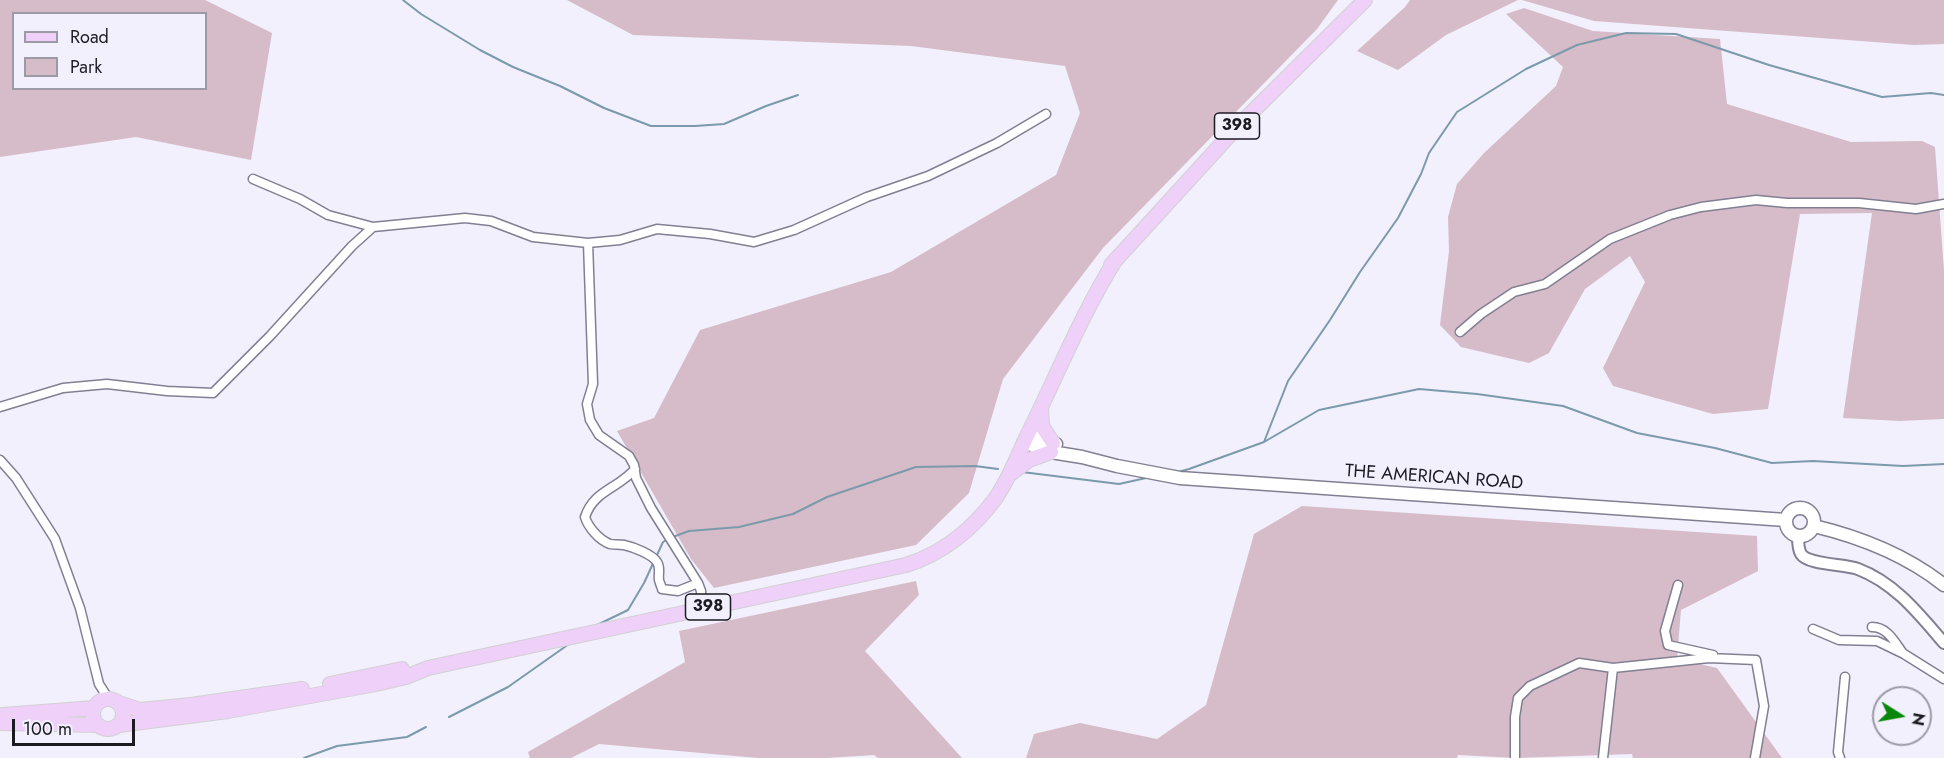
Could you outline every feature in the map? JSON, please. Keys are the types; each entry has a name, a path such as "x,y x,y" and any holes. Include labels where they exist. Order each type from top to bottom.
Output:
{"main road":[{"name":"398","path":"0,723 97,725 108,729 410,667 428,668 924,560 942,550 966,531 998,496 1082,302 1096,280 1238,126 1365,0"},
{"name":"398","path":"976,520 1042,407 1090,303 1116,259"},
{"path":"1006,479 1022,464 1052,448 1042,426 1042,407"},
{"name":"THE AMERICAN ROAD","path":"1024,437 1082,457 1147,472 1214,481 1786,520"},
{"path":"1803,509 1812,514 1814,526 1808,534 1798,536 1788,530 1786,520 1792,511 1803,509"},
{"path":"1814,526 1848,534 1893,553 1944,585"},
{"name":"398","path":"114,700 140,710 227,706"},
{"path":"97,725 94,720 94,708 97,702 114,700 124,714 119,725"},
{"path":"0,715 94,708"}],"street":[{"path":"253,179 300,199 328,215 373,227 465,218 490,221 533,237 588,243 620,240 657,229 710,234 754,242 794,230 867,197 928,176 998,143 1046,114"},
{"path":"1460,332 1514,291 1545,284 1610,239 1671,215 1701,207 1756,200 1787,203 1859,203 1916,209 1944,204"},
{"path":"0,407 63,388 107,384 167,391 213,393 270,336 352,246 373,227"},
{"path":"588,243 593,384 587,404 590,420 599,435 629,456 636,478 651,508 698,583 702,609"},
{"path":"0,460 16,478 55,539 80,608 99,684 114,700"},
{"path":"635,469 630,475 592,500 585,517 587,524 602,539 611,544 624,545 654,559 660,569 659,581 662,589 678,591 698,583"},
{"path":"1798,536 1801,554 1809,560 1857,569 1880,580 1899,593 1944,644"},
{"path":"1678,585 1665,631 1668,645 1714,656 1713,658"},
{"path":"1872,627 1878,627 1887,632 1904,654"},
{"path":"1813,629 1839,640 1877,641 1944,678"},
{"path":"1515,758 1516,707 1518,698 1524,690 1579,663 1613,668 1713,658 1756,660 1764,706 1755,758"},
{"path":"1603,758 1613,668"},
{"path":"1840,758 1838,752 1845,677"}],"green space":[{"path":"0,0 205,0 272,33 251,160 136,137 0,157"},
{"path":"567,0 1338,0 1317,29 1103,248 1003,379 969,493 916,545 714,588 691,559 617,431 654,418 700,330 891,272 1056,175 1080,113 1065,66 911,46 633,35"},
{"path":"1410,0 1518,0 1446,35 1398,70 1357,51"},
{"path":"1522,0 1944,0 1944,44 1914,45 1594,21"},
{"path":"1524,8 1593,31 1720,39 1727,104 1851,142 1922,141 1935,147 1944,271 1944,419 1900,421 1843,418 1872,213 1800,214 1768,409 1713,414 1613,386 1603,368 1645,282 1630,256 1585,289 1549,353 1529,363 1461,347 1440,325 1449,251 1448,217 1457,184 1484,153 1556,86 1563,67 1506,14"},
{"path":"1302,506 1757,536 1758,571 1681,610 1677,659 1717,668 1782,758 1633,758 1632,754 1516,758 1458,755 1457,758 1026,758 1034,734 1080,723 1157,739 1206,705 1254,534"},
{"path":"916,581 919,595 865,651 962,758 878,758 874,755 758,758 599,744 571,758 530,758 528,752 685,662 679,631"}],"waterway":[{"path":"403,0 421,14 480,50 513,67 560,86 604,108 651,126 724,124 798,95"},
{"path":"1264,442 1288,381 1398,218 1421,174 1429,153 1457,112 1526,69 1577,45 1626,33 1676,34 1769,65 1882,97 1931,93 1944,95"},
{"path":"1178,472 1264,442 1319,410 1419,389 1477,394 1563,406 1637,433 1715,448 1772,463 1813,461 1903,466 1944,464"},
{"path":"595,626 628,610 644,583 663,542 670,538 689,531 739,527 793,514 827,497 916,467 975,466 998,469"},
{"path":"1022,472 1119,484 1146,478"},
{"path":"449,717 508,687 569,644"},
{"path":"304,758 337,746 407,737 426,727"}]}
